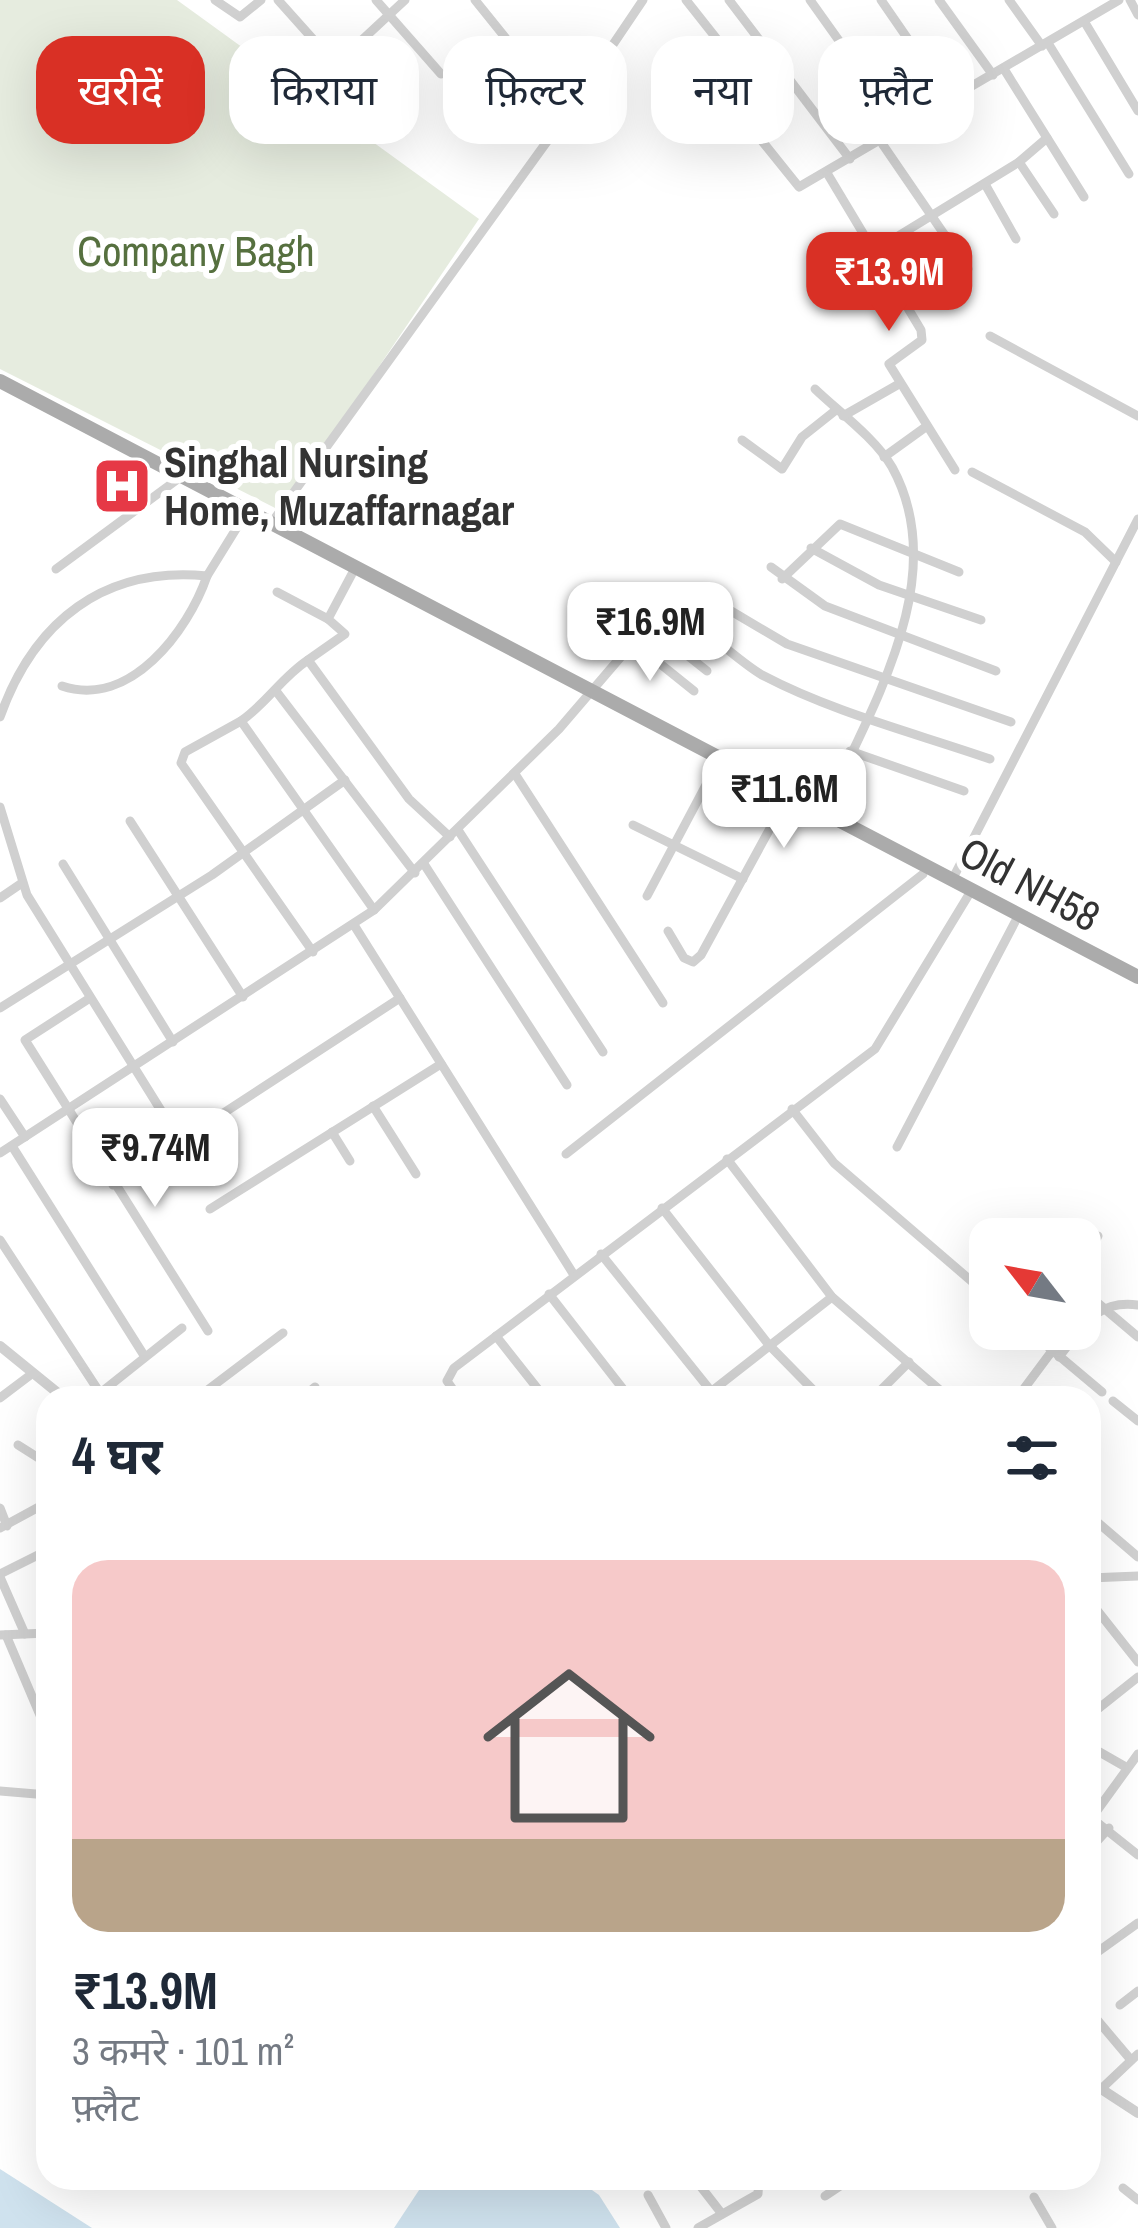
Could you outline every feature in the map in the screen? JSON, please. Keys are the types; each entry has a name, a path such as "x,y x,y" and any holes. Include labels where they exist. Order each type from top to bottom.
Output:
{"main road":[{"name":"Old NH58","path":"0,385 591,694 923,874 1138,982"},
{"name":"Old NH58","path":"247,512 273,521 348,566"},
{"name":"Old NH58","path":"591,694 716,766 952,880 1138,982"}],"street":[{"path":"215,0 240,16 260,0"},
{"path":"278,0 310,36"},
{"path":"376,0 441,74"},
{"path":"366,36 405,0"},
{"path":"475,0 504,36"},
{"path":"619,36 643,0"},
{"path":"686,0 714,36"},
{"path":"729,0 850,159"},
{"path":"810,0 836,36"},
{"path":"880,0 905,36"},
{"path":"939,0 993,75"},
{"path":"1009,0 1045,44 1129,174"},
{"path":"1084,0 1095,14"},
{"path":"974,86 1119,0"},
{"path":"1130,0 1138,15"},
{"path":"1084,21 1138,111"},
{"path":"1004,69 1084,197"},
{"path":"872,252 985,184 1047,138"},
{"path":"273,521 545,144"},
{"path":"761,144 794,187 877,144"},
{"path":"882,144 968,269"},
{"path":"1018,162 1054,214"},
{"path":"827,173 923,335 890,360 899,384 955,470"},
{"path":"985,184 1016,239"},
{"path":"989,336 1138,416"},
{"path":"742,440 782,469 802,437 899,384"},
{"path":"815,389 884,457 908,505 913,555 912,596 899,638 821,818"},
{"path":"884,457 927,426"},
{"path":"971,472 1085,532 1116,562"},
{"path":"56,569 180,477"},
{"path":"62,686 88,692 102,689 167,648 195,612 207,576 247,512"},
{"path":"952,880 1138,519"},
{"path":"782,579 840,524 959,572"},
{"path":"811,548 912,596 981,620"},
{"path":"328,619 348,566"},
{"path":"771,566 782,579 825,606 899,638 996,671"},
{"path":"0,717 28,657 80,606 151,573 207,576"},
{"path":"277,592 328,619 345,634 284,676 275,691 242,721 181,759 313,952"},
{"path":"726,608 787,644 1010,722"},
{"path":"0,1153 374,910 515,774 661,610 671,610 760,674 990,759"},
{"path":"648,624 707,671"},
{"path":"633,642 694,691"},
{"path":"308,660 409,799 454,833 603,1052"},
{"path":"275,691 419,868 567,1085"},
{"path":"242,721 374,910"},
{"path":"850,751 964,791"},
{"path":"647,896 716,766"},
{"path":"515,774 663,1003"},
{"path":"0,1008 244,853 345,781"},
{"path":"668,931 684,958 697,959 785,801"},
{"path":"0,807 22,884 180,1141"},
{"path":"130,821 243,997"},
{"path":"633,825 743,879"},
{"path":"63,864 173,1042"},
{"path":"566,1154 923,874"},
{"path":"0,898 22,884"},
{"path":"451,1386 450,1372 885,1038 968,896"},
{"path":"897,1147 1015,922"},
{"path":"354,925 574,1275"},
{"path":"90,998 25,1040 208,1331"},
{"path":"112,1185 400,998"},
{"path":"210,1209 441,1064"},
{"path":"0,1099 26,1137"},
{"path":"373,1106 416,1174"},
{"path":"792,1109 834,1163 969,1279"},
{"path":"332,1132 350,1162"},
{"path":"12,1146 145,1357"},
{"path":"727,1159 832,1297 936,1386"},
{"path":"662,1208 769,1345 809,1386"},
{"path":"0,1240 91,1386"},
{"path":"601,1255 699,1386"},
{"path":"549,1294 621,1386"},
{"path":"719,1386 832,1297"},
{"path":"1028,1386 1102,1307 1138,1306"},
{"path":"1102,1307 1138,1337"},
{"path":"109,1386 182,1328"},
{"path":"213,1386 283,1333"},
{"path":"496,1336 536,1386"},
{"path":"0,1346 49,1386"},
{"path":"1051,1350 1095,1386"},
{"path":"885,1386 909,1363"},
{"path":"0,1398 33,1373"},
{"path":"1113,1401 1138,1421"},
{"path":"18,1445 36,1456"},
{"path":"0,1508 4,1527 36,1509"},
{"path":"1101,1525 1138,1557"},
{"path":"26,1634 0,1576 36,1556"},
{"path":"1101,1578 1138,1576"},
{"path":"1101,1615 1138,1663"},
{"path":"36,1634 3,1635 36,1708"},
{"path":"1101,1704 1138,1677"},
{"path":"1101,1753 1124,1766"},
{"path":"1101,1801 1138,1754"},
{"path":"0,1791 36,1794"},
{"path":"1101,1823 1138,1856"},
{"path":"1101,1837 1109,1828"},
{"path":"1101,1951 1136,1930"},
{"path":"1120,2005 1138,1991"},
{"path":"1101,2022 1134,2057 1101,2089"},
{"path":"1101,2091 1138,2113"},
{"path":"1123,2188 1138,2200"},
{"path":"703,2190 722,2214"},
{"path":"698,2228 758,2190"},
{"path":"825,2196 834,2190"},
{"path":"648,2195 666,2228"},
{"path":"1034,2197 1052,2228"}],"green space":[{"name":"Company Bagh","path":"0,0 177,0 229,38 229,144 376,144 479,219 281,511 0,369"}],"water":[{"path":"0,2169 92,2228 0,2228"},
{"path":"419,2190 592,2190 620,2228 394,2228"}],"place":[{"name":"Singhal Nursing Home, Muzaffarnagar","path":"122,486"}]}
